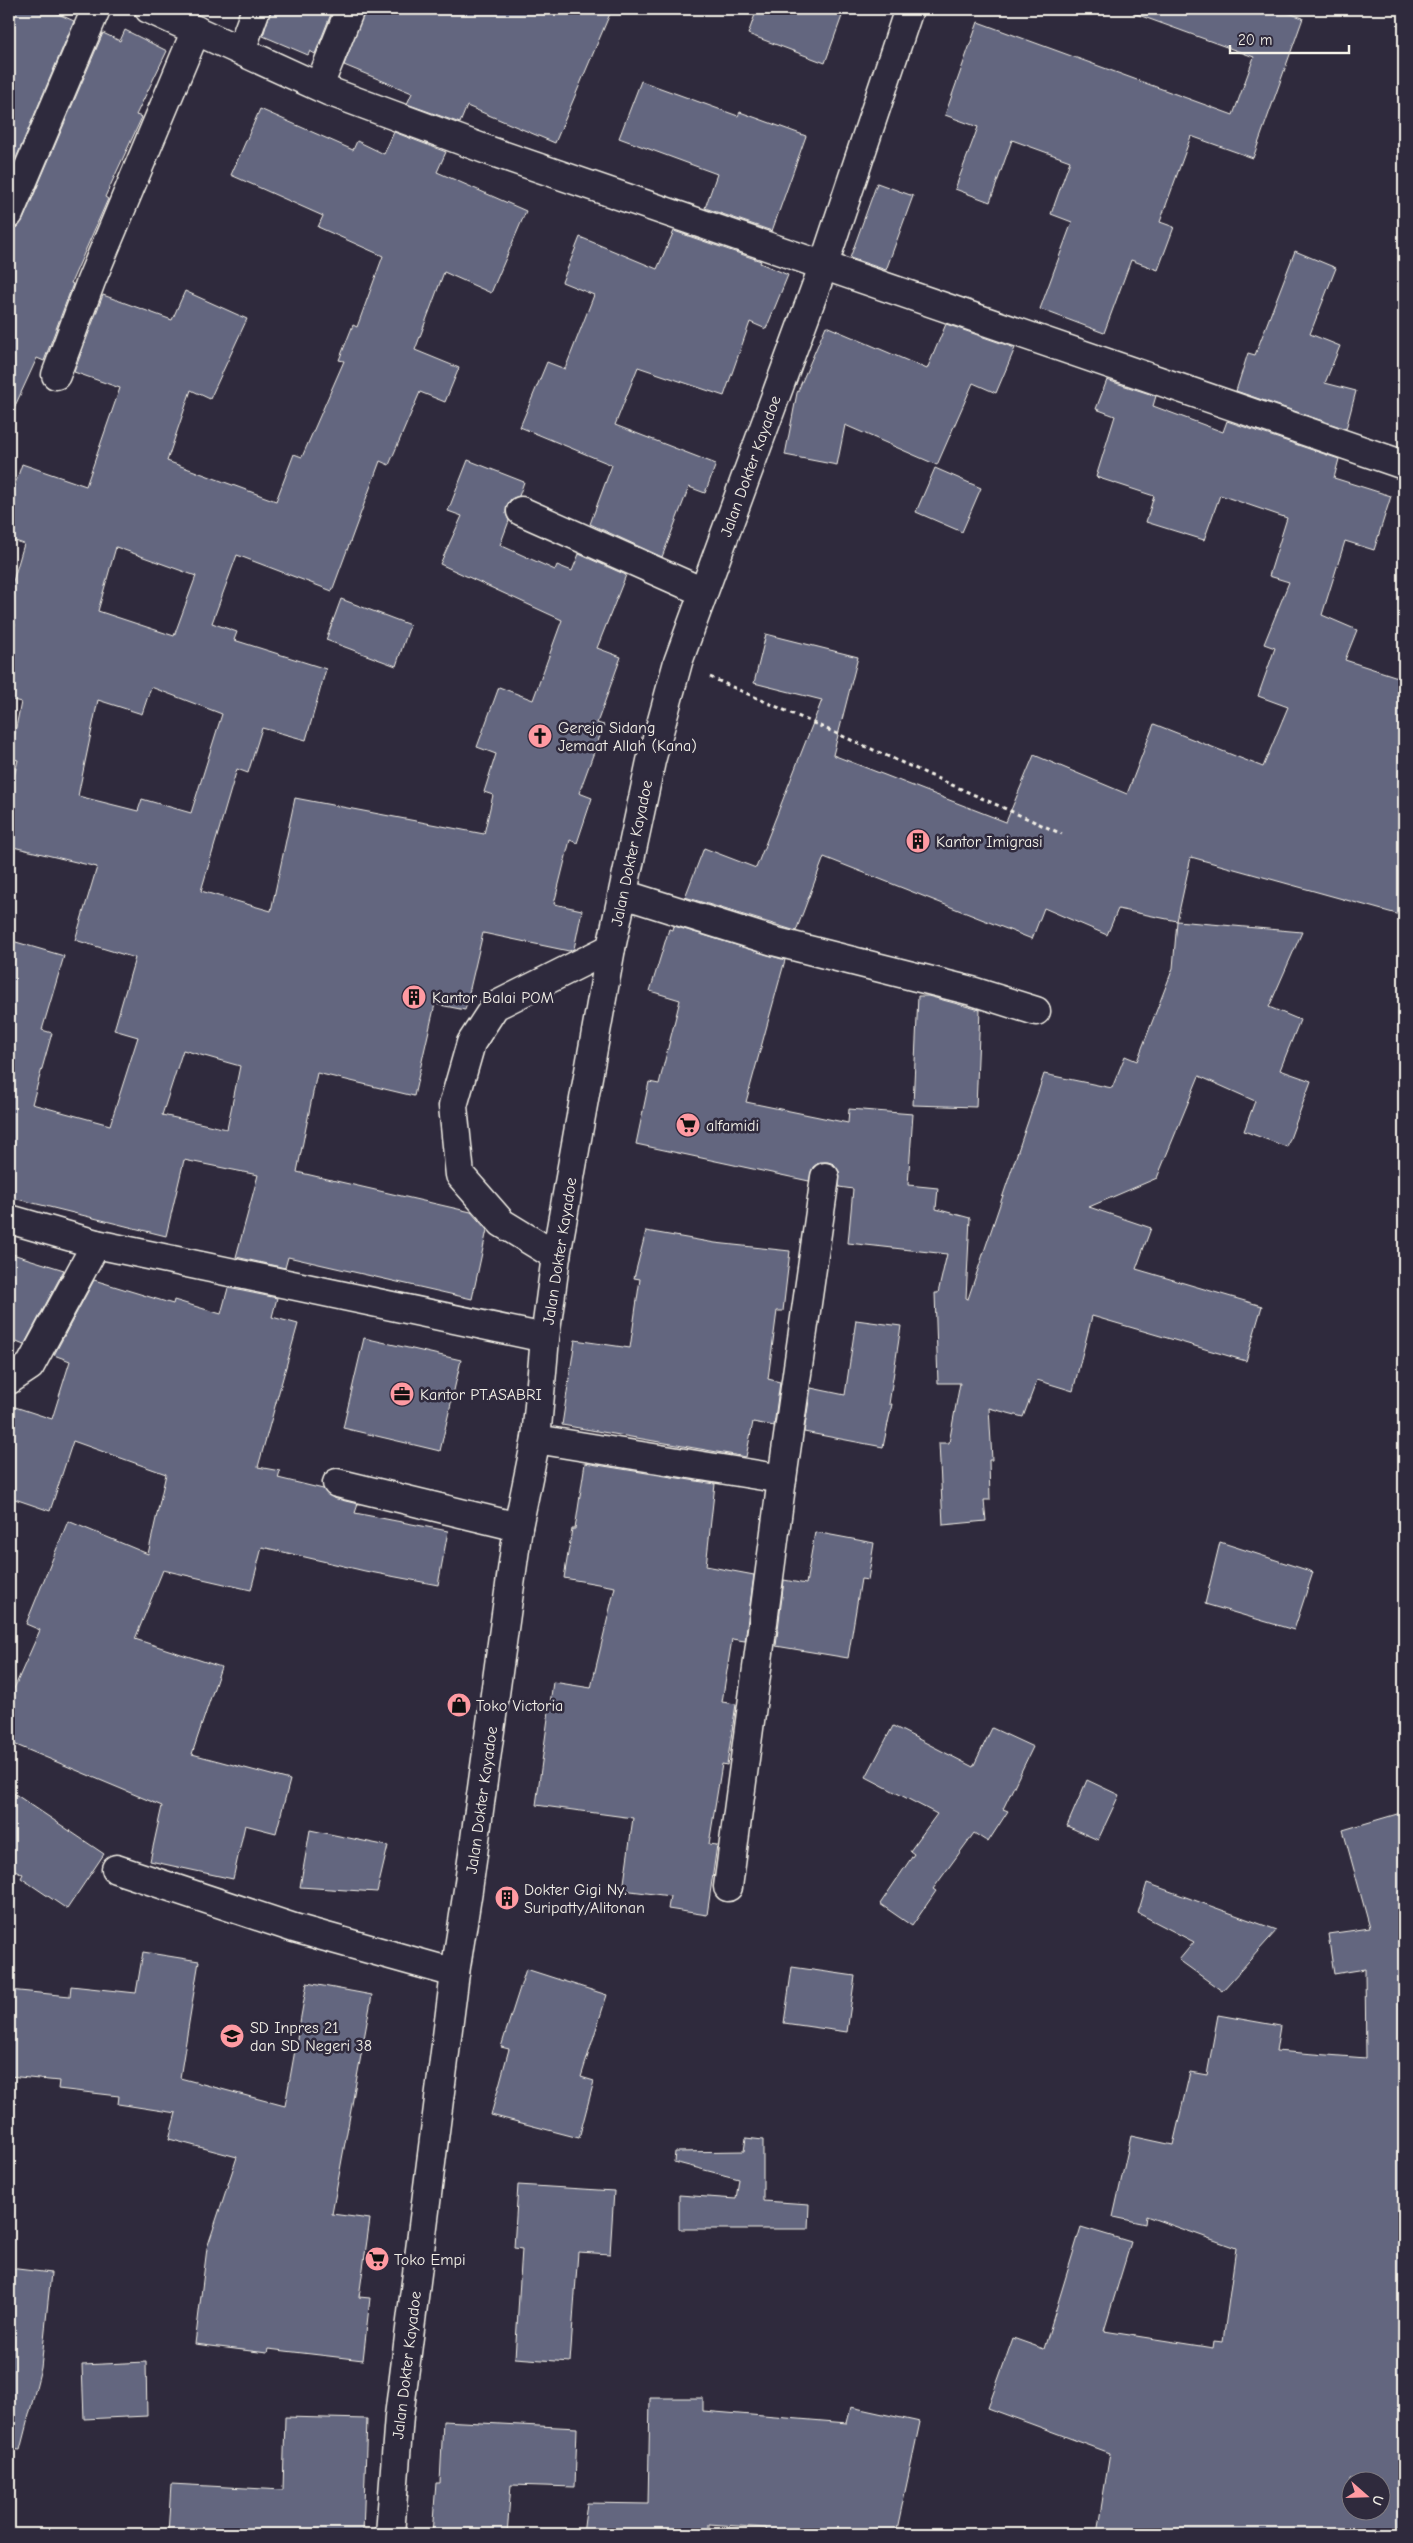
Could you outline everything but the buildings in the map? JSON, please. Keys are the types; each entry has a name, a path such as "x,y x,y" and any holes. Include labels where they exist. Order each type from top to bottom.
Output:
{"street":[{"path":"9,214 96,9"},
{"path":"149,9 319,86 490,151 823,267 1404,465"},
{"path":"241,50 256,9"},
{"path":"319,86 350,9"},
{"name":"Jalan Dokter Kayadoe","path":"390,2534 398,2416 455,1973 518,1527 536,1439 545,1338 556,1256 622,894 651,761 678,662 823,267 909,9"},
{"path":"56,375 91,281 196,30"},
{"path":"521,511 703,592"},
{"path":"622,894 773,941 972,991 1036,1011"},
{"path":"556,1256 502,1223 460,1175 453,1106 471,1043 495,1006 611,948"},
{"path":"728,1888 782,1480 825,1176"},
{"path":"9,1219 96,1244 545,1338"},
{"path":"9,1380 30,1366 96,1244"},
{"path":"536,1439 782,1480"},
{"path":"337,1483 518,1527"},
{"path":"116,1870 294,1928 455,1973"}],"path":[{"path":"678,662 1062,834"}],"place":[{"name":"Gereja Sidang Jemaat Allah (Kana)","path":"540,736"},
{"name":"Kantor Imigrasi","path":"918,841"},
{"name":"Kantor Balai POM","path":"414,997"},
{"name":"alfamidi","path":"688,1125"},
{"name":"Kantor PT.ASABRI","path":"402,1394"},
{"name":"Toko Victoria","path":"459,1705"},
{"name":"Dokter Gigi Ny. Suripatty/Alitonan","path":"507,1898"},
{"name":"SD Inpres 21 dan SD Negeri 38","path":"232,2036"},
{"name":"Toko Empi","path":"377,2259"}]}
